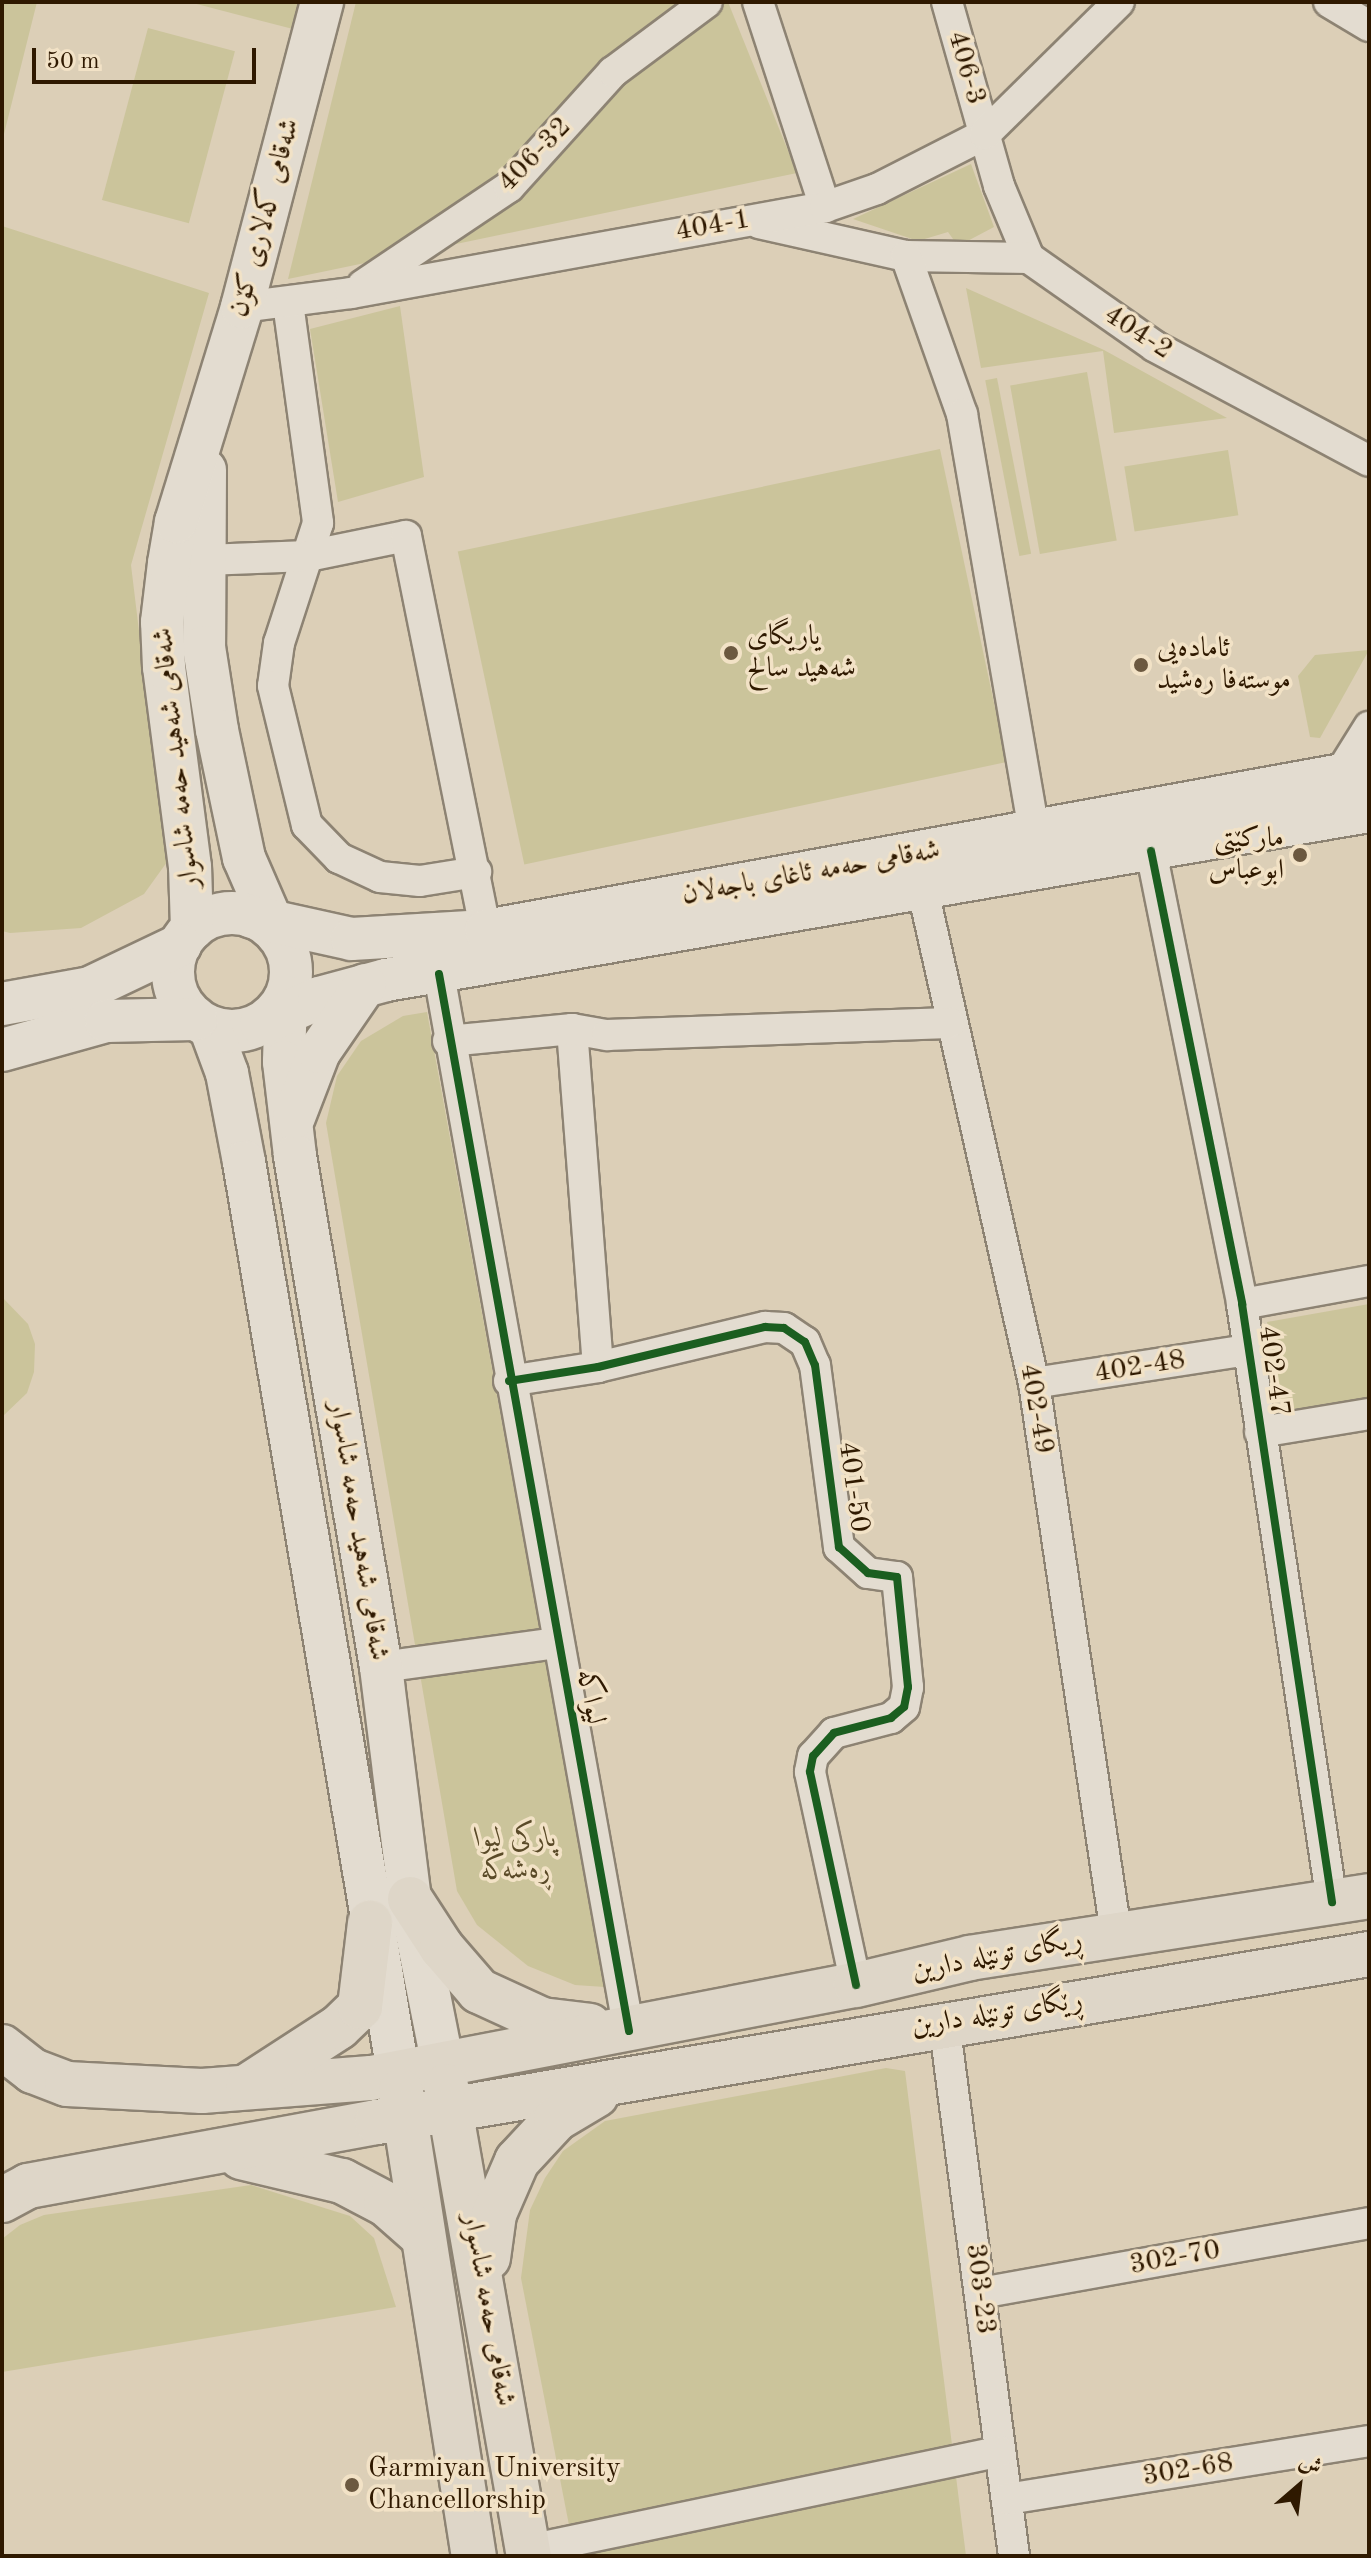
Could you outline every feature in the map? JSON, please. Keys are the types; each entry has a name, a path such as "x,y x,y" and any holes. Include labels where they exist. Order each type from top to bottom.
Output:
{"main road":[{"name":"شەقامی کەلاری کۆن","path":"206,433 322,2"},
{"name":"شەقامی شەهید حەمە شاسوار","path":"206,433 204,624 236,828 267,923"},
{"name":"شەقامی شەهید حەمە شاسوار","path":"186,937 190,867 162,622 176,522 206,433"},
{"path":"162,622 178,609 198,615 204,624"},
{"name":"شەقامی حەمە ئاغای باجەلان","path":"278,1012 365,985 439,974 781,897 1034,833 1354,772"},
{"name":"شەقامی حەمە ئاغای باجەلان","path":"267,923 352,939 486,931 781,897 923,891 1369,811"},
{"path":"2,1004 90,988 186,937 220,914 267,923 291,964 278,1012 244,1030 203,1023 106,1021 45,1033 2,1050"},
{"path":"186,937 175,985 203,1023"},
{"path":"291,1125 319,1052 365,985"},
{"name":"شەقامی شەهید حەمە شاسوار","path":"278,1012 291,1125 381,1667 410,1899 443,2065"},
{"name":"شەقامی شەهید حەمە شاسوار","path":"203,1023 227,1073 244,1162 370,1923 398,2072"},
{"path":"410,1899 442,1948 479,1991 542,2020 629,2031"},
{"name":"ڕیگای تونێلە دارین","path":"2,2047 33,2071 67,2084 163,2091 242,2089 398,2072 629,2031 856,1985 970,1958 1351,1899"},
{"path":"242,2089 339,2027 360,2007 370,1923"},
{"name":"ڕێگای تونێلە دارین","path":"2,2200 28,2186 451,2113 944,2022 1369,1954"},
{"name":"شەقامی حەمە شاسوار","path":"443,2065 487,2297 528,2553"},
{"name":"شەقامی حەمە شاسوار","path":"398,2072 420,2234 474,2556"},
{"path":"487,2297 494,2214 517,2161 565,2112 627,2081"},
{"path":"219,2153 342,2181 386,2204 420,2234"}],"street":[{"name":"406-32","path":"351,293 509,187 613,72 707,2"},
{"path":"758,2 825,207"},
{"name":"406-3","path":"947,2 985,134"},
{"name":"404-1","path":"242,307 351,293 825,207 877,189 985,134 1119,2"},
{"path":"1329,2 1369,26"},
{"path":"746,220 906,256 1029,258 999,186 985,134"},
{"path":"906,256 962,414 1034,833"},
{"name":"404-2","path":"1029,258 1154,346 1369,461"},
{"path":"288,303 296,388 317,506 317,532 279,643 273,686 307,825 339,858 380,877 420,881 476,872"},
{"path":"205,560 308,556 406,536 486,931"},
{"path":"1354,772 1369,727"},
{"name":"402-47","path":"1151,851 1242,1304 1246,1350 1260,1432 1351,1899"},
{"name":"402-49","path":"923,891 949,1023 1034,1383 1116,1933"},
{"name":"لیواکە","path":"439,974 448,1041 557,1643 627,1998 629,2031"},
{"path":"448,1041 572,1029 607,1035 949,1023"},
{"path":"572,1029 598,1367"},
{"path":"1242,1304 1369,1281"},
{"name":"401-50","path":"509,1381 598,1367 765,1327 784,1328 805,1342 815,1365 839,1547 868,1573 897,1577 908,1687 904,1707 891,1718 834,1733 813,1756 810,1772 856,1985"},
{"name":"402-48","path":"1034,1383 1246,1350"},
{"path":"1260,1432 1369,1414"},
{"path":"381,1667 557,1643"},
{"name":"303-23","path":"944,2022 1014,2556"},
{"name":"302-70","path":"980,2293 1369,2223"},
{"name":"302-68","path":"1007,2499 1369,2441"},
{"path":"528,2553 1000,2451"}],"green space":[{"path":"2,2 37,2 2,142"},
{"path":"189,2 302,2 293,29"},
{"path":"356,2 728,2 797,173 288,279"},
{"path":"148,28 235,51 189,223 102,200"},
{"path":"971,164 994,227 958,246 948,232 918,241 853,219"},
{"path":"2,226 209,293 131,565 167,862 144,894 81,928 10,933 2,931"},
{"path":"966,288 1104,350 1227,418 1114,433 1103,351 981,368"},
{"path":"400,306 424,477 338,502 310,329"},
{"path":"1087,372 1117,540 1040,554 1010,386"},
{"path":"997,378 1031,554 1019,556 985,380"},
{"name":"یاریگای شەهید سالح","path":"940,449 1007,762 524,865 458,552"},
{"path":"1228,450 1238,515 1135,532 1124,466"},
{"path":"1369,650 1320,738 1310,737 1298,676 1315,655"},
{"name":"پارکی لیوا ڕەشەکە","path":"427,1012 605,1987 575,1985 528,1966 477,1925 457,1891 326,1123 337,1076 361,1041 403,1016"},
{"path":"2,1297 28,1324 35,1344 34,1372 27,1393 2,1417"},
{"path":"1369,1304 1369,1397 1283,1411 1267,1322"},
{"path":"886,2068 905,2071 966,2556 575,2556 521,2278 530,2210 545,2178 563,2151 605,2121"},
{"path":"251,2185 350,2216 374,2238 396,2307 2,2372 2,2239 20,2225 44,2215"}],"cycle path":[{"path":"1151,851 1242,1304 1332,1902"},
{"path":"439,974 629,2031"},
{"path":"509,1381 598,1367 765,1327 784,1328 805,1342 815,1365 839,1547 868,1573 897,1577 908,1687 904,1707 891,1718 834,1733 813,1756 810,1772 856,1985"}],"place":[{"name":"یاریگای شەهید سالح","path":"731,653"},
{"name":"ئامادەیی موستەفا رەشید","path":"1141,665"},
{"name":"مارکێتی ابوعباس","path":"1300,855"},
{"name":"Garmiyan University Chancellorship","path":"352,2485"}]}
